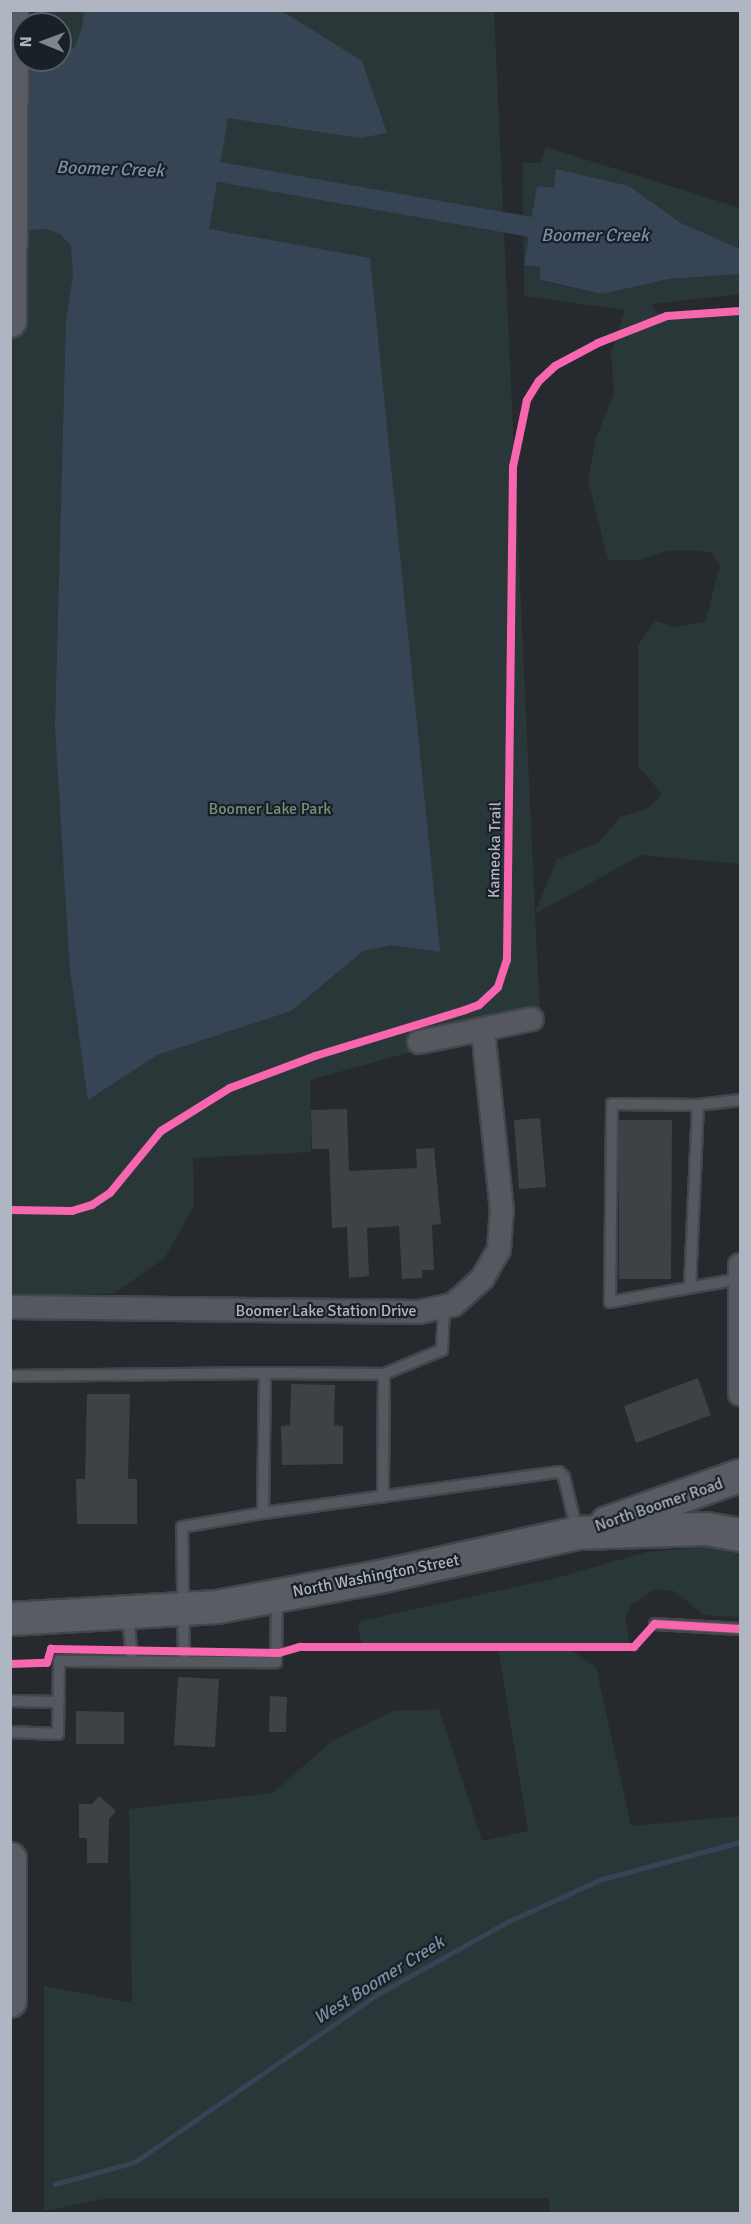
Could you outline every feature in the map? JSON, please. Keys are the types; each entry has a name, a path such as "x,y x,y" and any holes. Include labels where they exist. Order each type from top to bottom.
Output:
{"main road":[{"path":"10,321 12,22"},
{"name":"North Boomer Road","path":"578,1533 741,1476"},
{"name":"North Washington Street","path":"10,1619 184,1610 277,1596 578,1533 706,1529 741,1535"},
{"path":"10,1859 10,2001"}],"street":[{"path":"419,1042 532,1019"},
{"name":"Boomer Lake Station Drive","path":"10,1307 419,1312 453,1305 482,1279 500,1250 502,1211 483,1029"},
{"path":"740,1272 741,1394"}],"lane":[{"path":"740,1272 690,1287 610,1302 612,1104 698,1105 741,1100"},
{"path":"690,1287 698,1105"},
{"path":"10,1376 384,1374 442,1350 444,1307"},
{"path":"263,1513 265,1373"},
{"path":"383,1497 384,1374"},
{"path":"184,1662 182,1527 263,1513 559,1472 564,1477 578,1533"},
{"path":"10,1732 58,1734 59,1661 276,1662 277,1596"},
{"path":"128,1613 132,1661"},
{"path":"655,1624 741,1629"},
{"path":"10,1701 58,1702"}],"green space":[{"name":"Boomer Lake Park","path":"10,11 494,11 535,913 557,859 598,843 620,817 647,809 662,794 638,766 638,645 655,621 675,627 705,622 720,566 712,553 692,550 665,551 640,560 608,560 588,480 596,438 614,394 611,353 625,310 524,296 523,163 541,163 546,147 740,208 738,249 681,223 629,186 538,186 524,264 541,267 540,281 602,294 669,279 740,274 740,294 652,304 656,313 740,310 740,864 641,855 535,914 540,1011 464,1037 310,1080 311,1152 193,1158 194,1205 165,1258 113,1294 11,1296"},
{"path":"714,1546 740,1551 740,1617 704,1615 674,1591 655,1589 630,1606 625,1620 630,1644 565,1646 596,1667 631,1826 740,1816 740,2213 550,2213 549,2198 108,2198 44,2211 44,1986 132,2003 129,1809 273,1793 332,1741 393,1711 439,1709 482,1841 528,1831 498,1647 363,1650 358,1628 361,1621 556,1578 647,1552"}],"water":[{"path":"84,11 282,11 362,61 387,133 360,138 228,118 209,229 370,258 440,952 391,945 363,951 291,1011 157,1055 88,1100 70,970 55,728 66,321 73,275 71,246 60,234 48,229 11,231 23,72 72,72 72,49 82,29"},
{"name":"Boomer Creek","path":"556,169 629,186 681,223 740,249 740,274 669,279 602,294 540,280 540,267 524,265 537,186 554,187"}],"building":[{"path":"347,1109 349,1171 417,1168 416,1149 434,1148 441,1224 432,1225 434,1270 422,1270 422,1278 402,1279 399,1226 367,1228 369,1276 349,1278 347,1227 332,1228 329,1149 312,1149 311,1110"},
{"path":"540,1118 546,1187 519,1189 514,1120"},
{"path":"619,1120 672,1120 671,1279 619,1279"},
{"path":"698,1378 711,1415 636,1443 624,1406"},
{"path":"291,1384 335,1385 334,1425 343,1426 343,1464 282,1465 281,1426 290,1425"},
{"path":"87,1394 130,1394 128,1479 137,1479 137,1524 77,1524 76,1479 85,1479"},
{"path":"178,1677 219,1679 215,1747 174,1745"},
{"path":"270,1696 287,1697 286,1732 269,1732"},
{"path":"76,1711 124,1712 124,1744 76,1744"},
{"path":"99,1796 116,1811 109,1819 108,1863 87,1863 87,1838 79,1838 79,1804 92,1804"}],"waterway":[{"name":"Boomer Creek","path":"219,172 530,227"},
{"name":"West Boomer Creek","path":"55,2184 135,2162 376,1995 509,1921 602,1879 740,1842"}],"cycle path":[{"name":"Kameoka Trail","path":"10,1210 72,1211 92,1205 110,1193 161,1131 230,1088 315,1056 479,1005 498,987 507,960 513,467 527,400 539,381 555,366 598,343 667,316 740,311"},
{"path":"10,1664 47,1663 51,1649 279,1653 300,1647 634,1647 655,1624 740,1629"}]}
